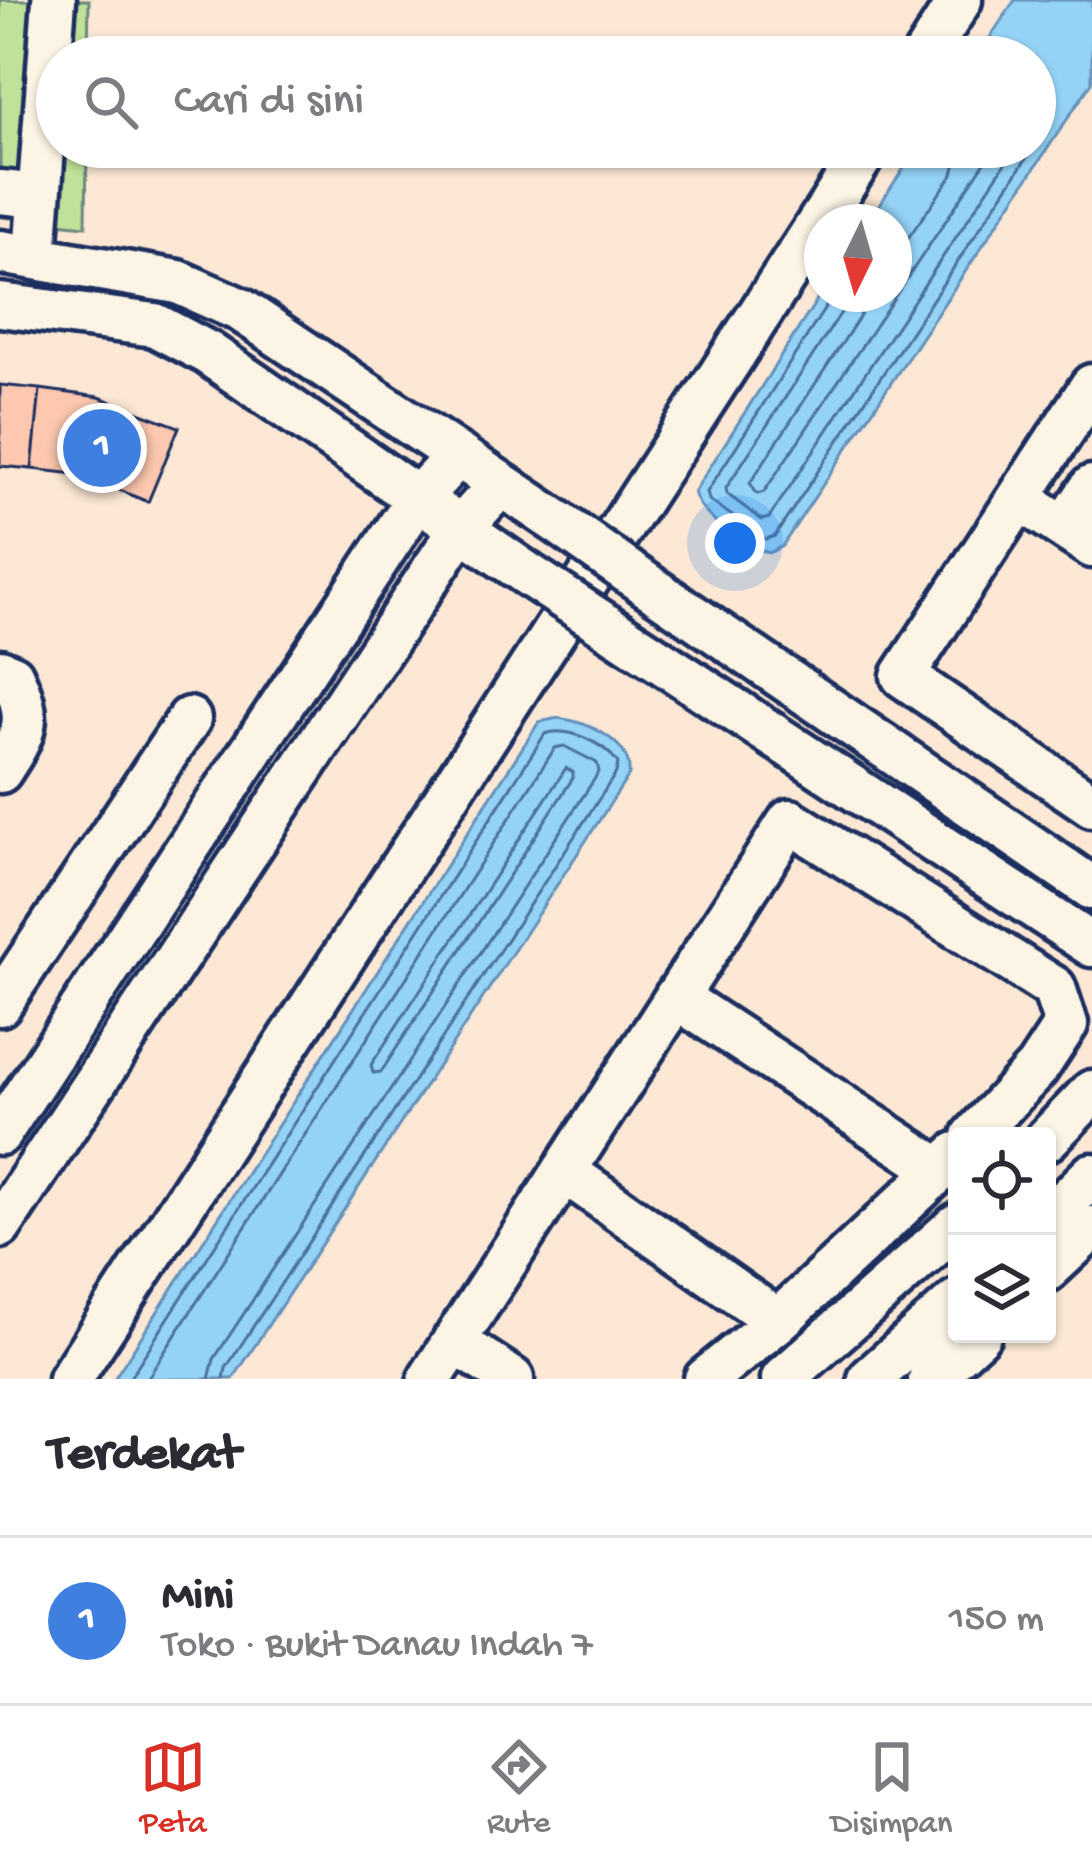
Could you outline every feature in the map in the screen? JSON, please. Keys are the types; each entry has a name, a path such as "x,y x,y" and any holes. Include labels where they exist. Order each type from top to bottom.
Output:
{"street":[{"path":"48,36 54,0"},
{"path":"937,36 960,0"},
{"path":"36,103 20,194 17,254 178,282 241,310 1092,888"},
{"path":"70,1379 855,168"},
{"path":"0,305 155,325 208,353 526,573 1092,945"},
{"path":"1092,386 903,676 1092,805"},
{"path":"0,1133 418,498 458,455"},
{"path":"0,1226 461,528 501,484"},
{"path":"1019,498 1079,537 1092,487"},
{"path":"0,670 12,676 26,706 22,738 0,771"},
{"path":"0,1004 189,719"},
{"path":"430,1379 790,821 1054,988 1066,1024 1037,1068 982,1127"},
{"path":"676,997 948,1162"},
{"path":"1056,1129 1092,1092"},
{"path":"706,1379 778,1321 948,1164"},
{"path":"564,1171 778,1321"},
{"path":"1056,1211 1092,1175"},
{"path":"1056,1262 1092,1228"},
{"path":"784,1379 948,1233"},
{"path":"870,1379 948,1309"},
{"path":"454,1341 512,1379"},
{"path":"930,1379 969,1343"}],"green space":[{"path":"0,0 89,0 88,36 36,36 36,168 87,168 86,226 0,217"}],"water":[{"path":"1015,0 1092,0 1092,82 1056,136 1056,36 991,36"},
{"path":"904,168 1035,168 782,546 769,553 736,537 714,521 694,492 809,312 912,312 912,204 880,204"},
{"path":"558,718 594,729 616,743 629,775 233,1379 114,1379 539,722"}],"building":[{"path":"0,385 40,389 32,469 0,466"},
{"path":"40,389 99,397 179,427 148,502 83,475 32,469"}],"place":[{"name":"Mini","path":"102,448"}]}
